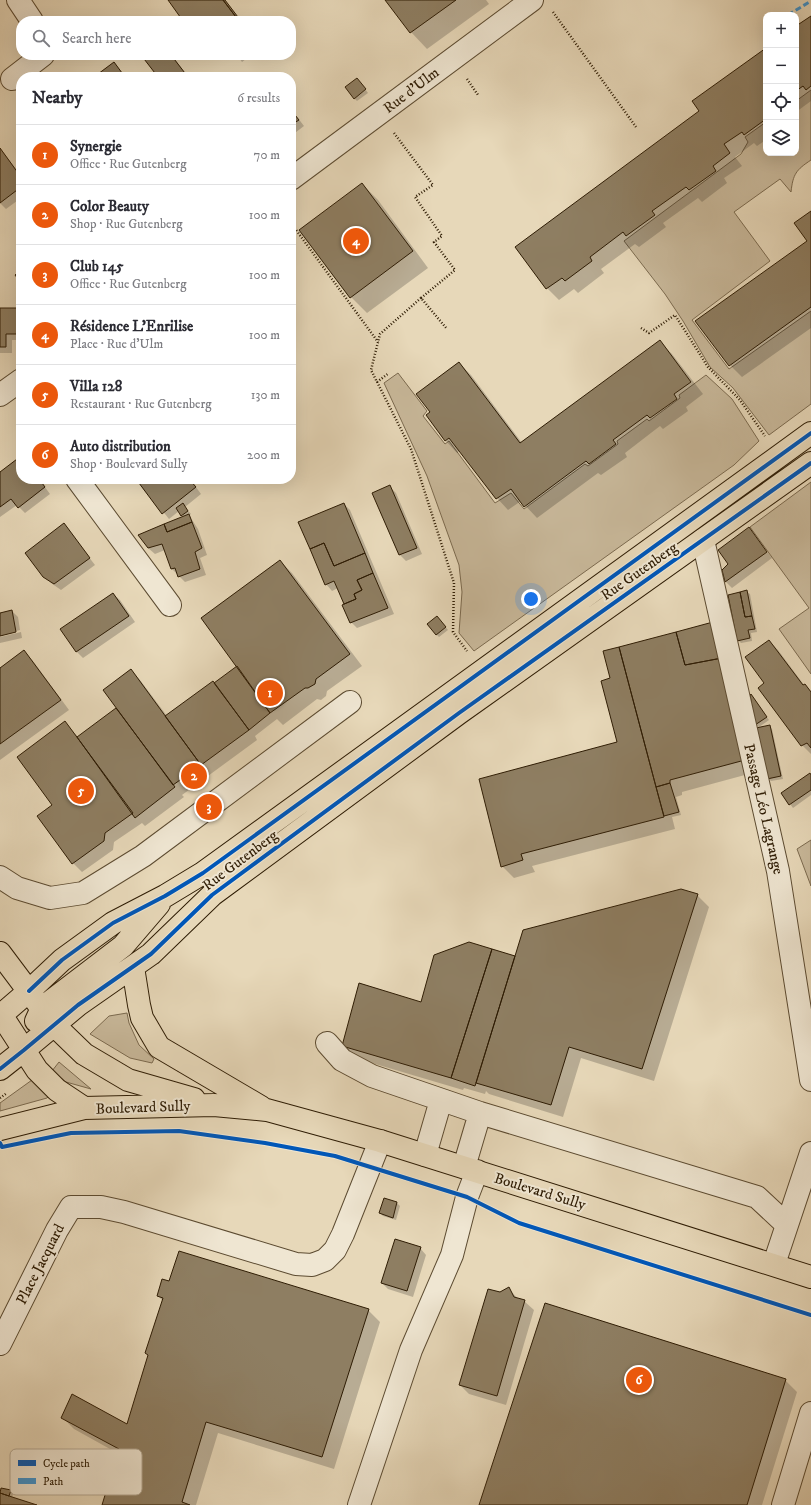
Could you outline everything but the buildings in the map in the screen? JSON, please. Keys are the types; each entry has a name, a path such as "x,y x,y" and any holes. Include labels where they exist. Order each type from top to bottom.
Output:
{"main road":[{"name":"Rue Gutenberg","path":"3,1023 29,991 62,960 114,923 165,896 203,873 811,433"},
{"name":"Rue Gutenberg","path":"48,1016 78,1005 151,954 212,895 459,713 811,463"},
{"name":"Rue Gutenberg","path":"0,1069 24,1050 48,1016 123,946 165,896"},
{"name":"Boulevard Sully","path":"0,953 48,1016 84,1054 128,1080 214,1105"},
{"name":"Boulevard Sully","path":"133,967 138,1005 142,1018 159,1047 268,1110"},
{"name":"Boulevard Sully","path":"3,1023 37,1070 57,1090 84,1108 214,1105 268,1110 380,1141 774,1264 811,1277"},
{"path":"0,1129 84,1108"}],"street":[{"path":"18,0 29,16"},
{"name":"Rue d'Ulm","path":"296,175 379,114 541,3"},
{"path":"22,72 37,60"},
{"path":"12,80 16,77"},
{"path":"81,484 170,605"},
{"name":"Passage Léo Lagrange","path":"703,540 778,871 811,1080"},
{"path":"0,877 16,888 50,898 83,893 143,856 350,702"},
{"path":"327,1043 342,1060 372,1076 480,1114 757,1197 787,1225"},
{"path":"425,1155 441,1100"},
{"path":"359,1505 411,1350 452,1255 467,1197 480,1114"},
{"name":"Place Jacquard","path":"0,1344 57,1230 71,1207 101,1207 124,1212 296,1264 312,1265 325,1260 335,1250 343,1234 380,1141"},
{"path":"774,1264 811,1154"},
{"path":"783,1505 811,1413"}],"path":[{"path":"541,3 636,127"},
{"path":"379,114 433,185 416,197 442,236 434,242 455,270 380,334 372,370 411,449 454,583 453,632 481,672"},
{"path":"296,230 378,343"},
{"path":"421,298 447,328"},
{"path":"641,328 649,333 675,315 708,367 740,400 779,456"},
{"path":"377,382 389,373"}],"shaded area":[{"path":"811,90 811,160 796,173 791,192 780,179 734,212 770,261 692,320 729,369 811,311 811,404 769,435 733,388 710,367 665,294 624,241 741,154 748,142 745,137 763,124 763,156 799,156 799,99"},
{"path":"398,373 427,411 423,416 445,444 449,441 495,503 511,493 524,509 585,464 588,466 618,444 617,441 647,419 649,421 680,398 679,395 706,375 732,399 759,441 734,465 474,651 459,633 462,592 459,565 427,476 384,383"},
{"path":"811,482 811,674 779,629 809,608 750,527"},
{"path":"811,840 811,886 797,849"},
{"path":"127,1013 129,1023 139,1045 154,1059 152,1063 130,1058 90,1034 109,1016"},
{"path":"59,1062 91,1089 66,1082 52,1071"},
{"path":"32,1080 49,1096 47,1098 0,1111 0,1103"}],"marked path":[{"path":"793,12 811,1"}],"cycle path":[{"path":"29,991 62,960 113,923 165,896 203,873 811,433"},
{"path":"0,1069 78,1005 151,954 212,895 459,713 811,463"},
{"path":"0,1143 2,1147 71,1133 179,1131 265,1143 335,1156 467,1197 519,1223 811,1315"}],"place":[{"name":"Résidence L'Enrilise","path":"356,241"},
{"name":"Synergie","path":"270,693"},
{"name":"Color Beauty","path":"194,776"},
{"name":"Villa 128","path":"81,791"},
{"name":"Club 145","path":"209,807"},
{"name":"Auto distribution","path":"639,1380"}]}
